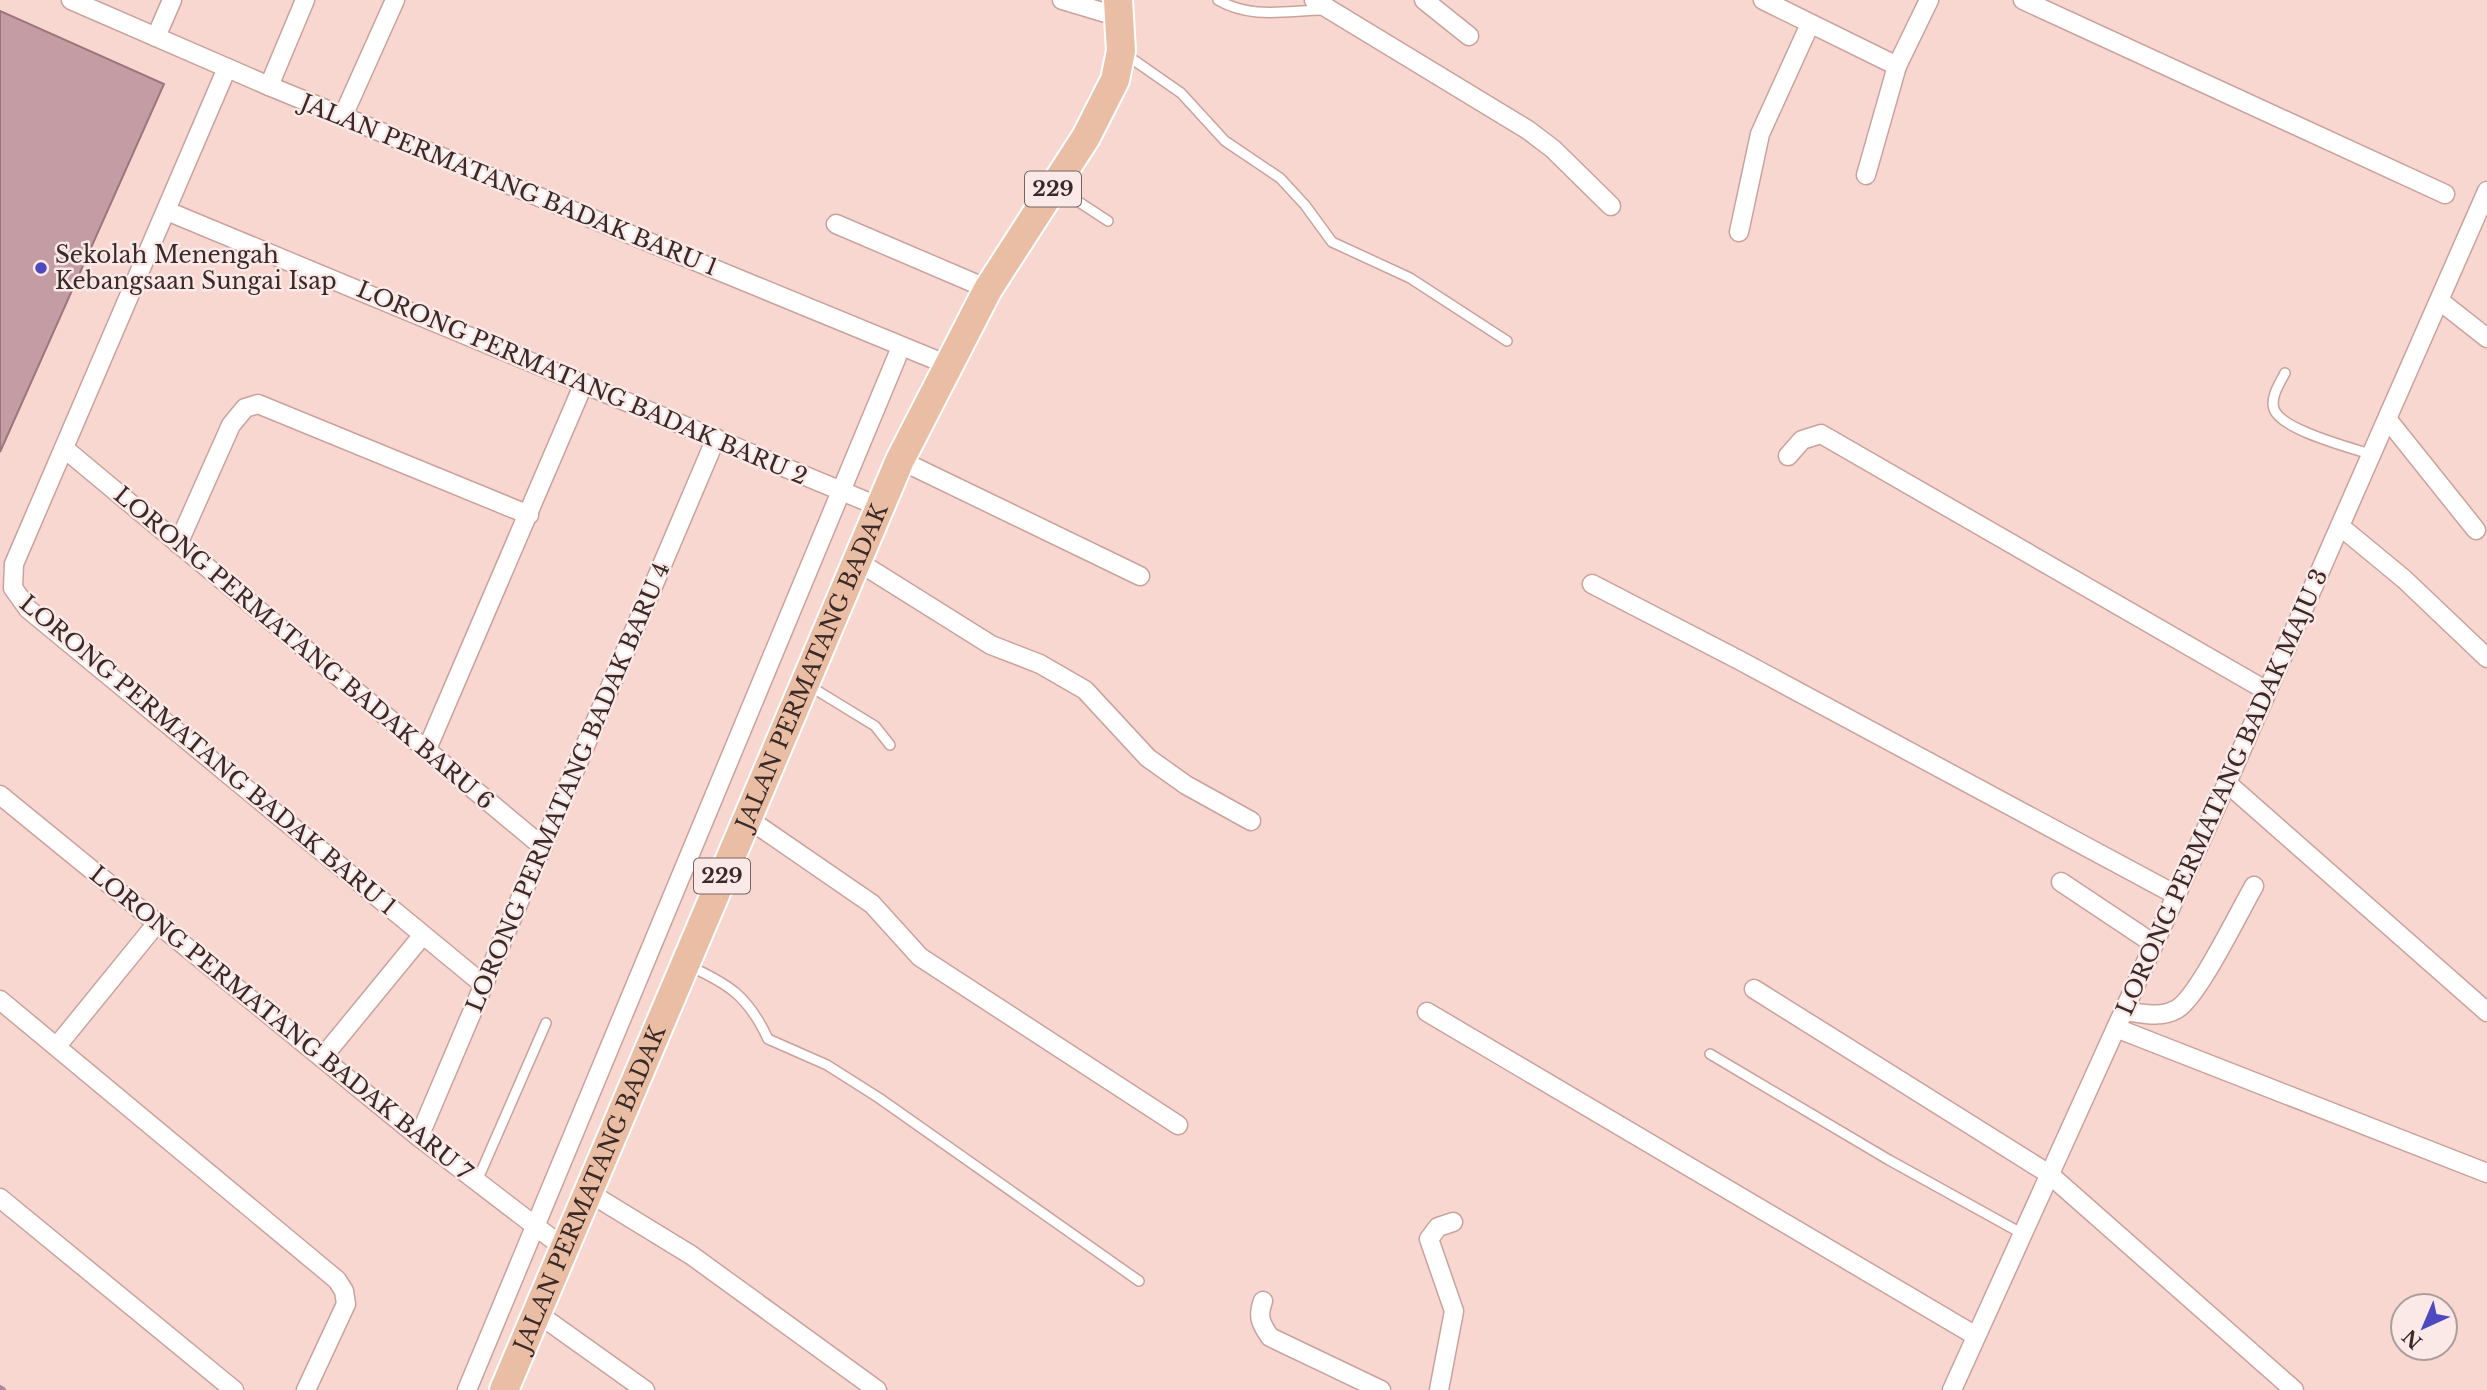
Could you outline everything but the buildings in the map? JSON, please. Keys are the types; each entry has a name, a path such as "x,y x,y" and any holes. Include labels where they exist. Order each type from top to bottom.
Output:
{"main road":[{"name":"JALAN PERMATANG BADAK","path":"504,1390 900,460 988,289 1055,186 1104,104 1115,80 1121,51 1118,8"}],"street":[{"name":"JALAN PERMATANG BADAK BARU 1","path":"71,0 269,86 948,365"},
{"path":"156,37 173,0"},
{"path":"269,86 305,0"},
{"path":"343,116 395,0"},
{"path":"1062,0 1118,8"},
{"path":"1314,0 1528,130 1553,149 1611,206"},
{"path":"1424,0 1469,36"},
{"path":"1763,0 1897,66"},
{"path":"1866,175 1897,66 1929,0"},
{"path":"2023,0 2445,194"},
{"path":"1739,232 1760,134 1810,24"},
{"name":"LORONG PERMATANG BADAK BARU 1","path":"227,68 14,564 13,587 19,598 484,985"},
{"name":"LORONG PERMATANG BADAK MAJU 3","path":"1952,1390 2227,783 2487,191"},
{"name":"LORONG PERMATANG BADAK BARU 2","path":"167,211 880,507"},
{"path":"836,224 988,289"},
{"path":"2440,301 2487,338"},
{"path":"467,1390 901,347"},
{"path":"427,749 584,383"},
{"path":"178,544 231,425 245,408 258,404 528,515"},
{"path":"2388,419 2476,530"},
{"path":"1788,456 1802,440 1821,434 2267,691"},
{"name":"LORONG PERMATANG BADAK BARU 4","path":"419,1136 716,438"},
{"name":"LORONG PERMATANG BADAK BARU 6","path":"65,449 544,846"},
{"path":"900,460 1140,576"},
{"path":"2341,527 2404,579 2487,658"},
{"path":"857,561 992,645 1040,664 1085,690 1157,765 1251,821"},
{"path":"1592,584 2176,895"},
{"path":"2227,783 2487,1012"},
{"name":"LORONG PERMATANG BADAK BARU 7","path":"0,795 419,1136 564,1248"},
{"path":"747,818 872,904 920,957 1178,1125"},
{"path":"2061,882 2154,944"},
{"path":"2124,1011 2158,1016 2177,1009 2192,994 2254,886"},
{"path":"57,1046 157,923"},
{"path":"322,1058 422,936"},
{"path":"1754,989 2049,1174 2294,1390"},
{"path":"0,1000 337,1280 344,1291 346,1304 306,1390"},
{"path":"1427,1012 1976,1336"},
{"path":"2116,1028 2487,1173"},
{"path":"588,1192 691,1255 877,1390"},
{"path":"0,1198 234,1390"},
{"path":"1439,1390 1454,1311 1429,1239 1438,1227 1452,1222"},
{"path":"1263,1301 1259,1313 1261,1324 1270,1337 1381,1390"},
{"path":"537,1313 645,1390"}],"lane":[{"path":"1218,0 1251,12 1330,10"},
{"path":"1121,51 1181,93 1225,141 1280,178 1305,205 1332,242 1410,278 1507,341"},
{"path":"1055,186 1108,221"},
{"path":"2285,373 2274,397 2274,409 2280,417 2314,435 2372,455"},
{"path":"805,683 874,726 890,746"},
{"path":"684,963 724,982 737,993 756,1012 768,1039 828,1065 879,1098 1139,1281"},
{"path":"477,1181 546,1023"},
{"path":"1710,1054 1889,1160 2021,1233"}],"place":[{"name":"Sekolah Menengah Kebangsaan Sungai Isap","path":"41,268"}]}
